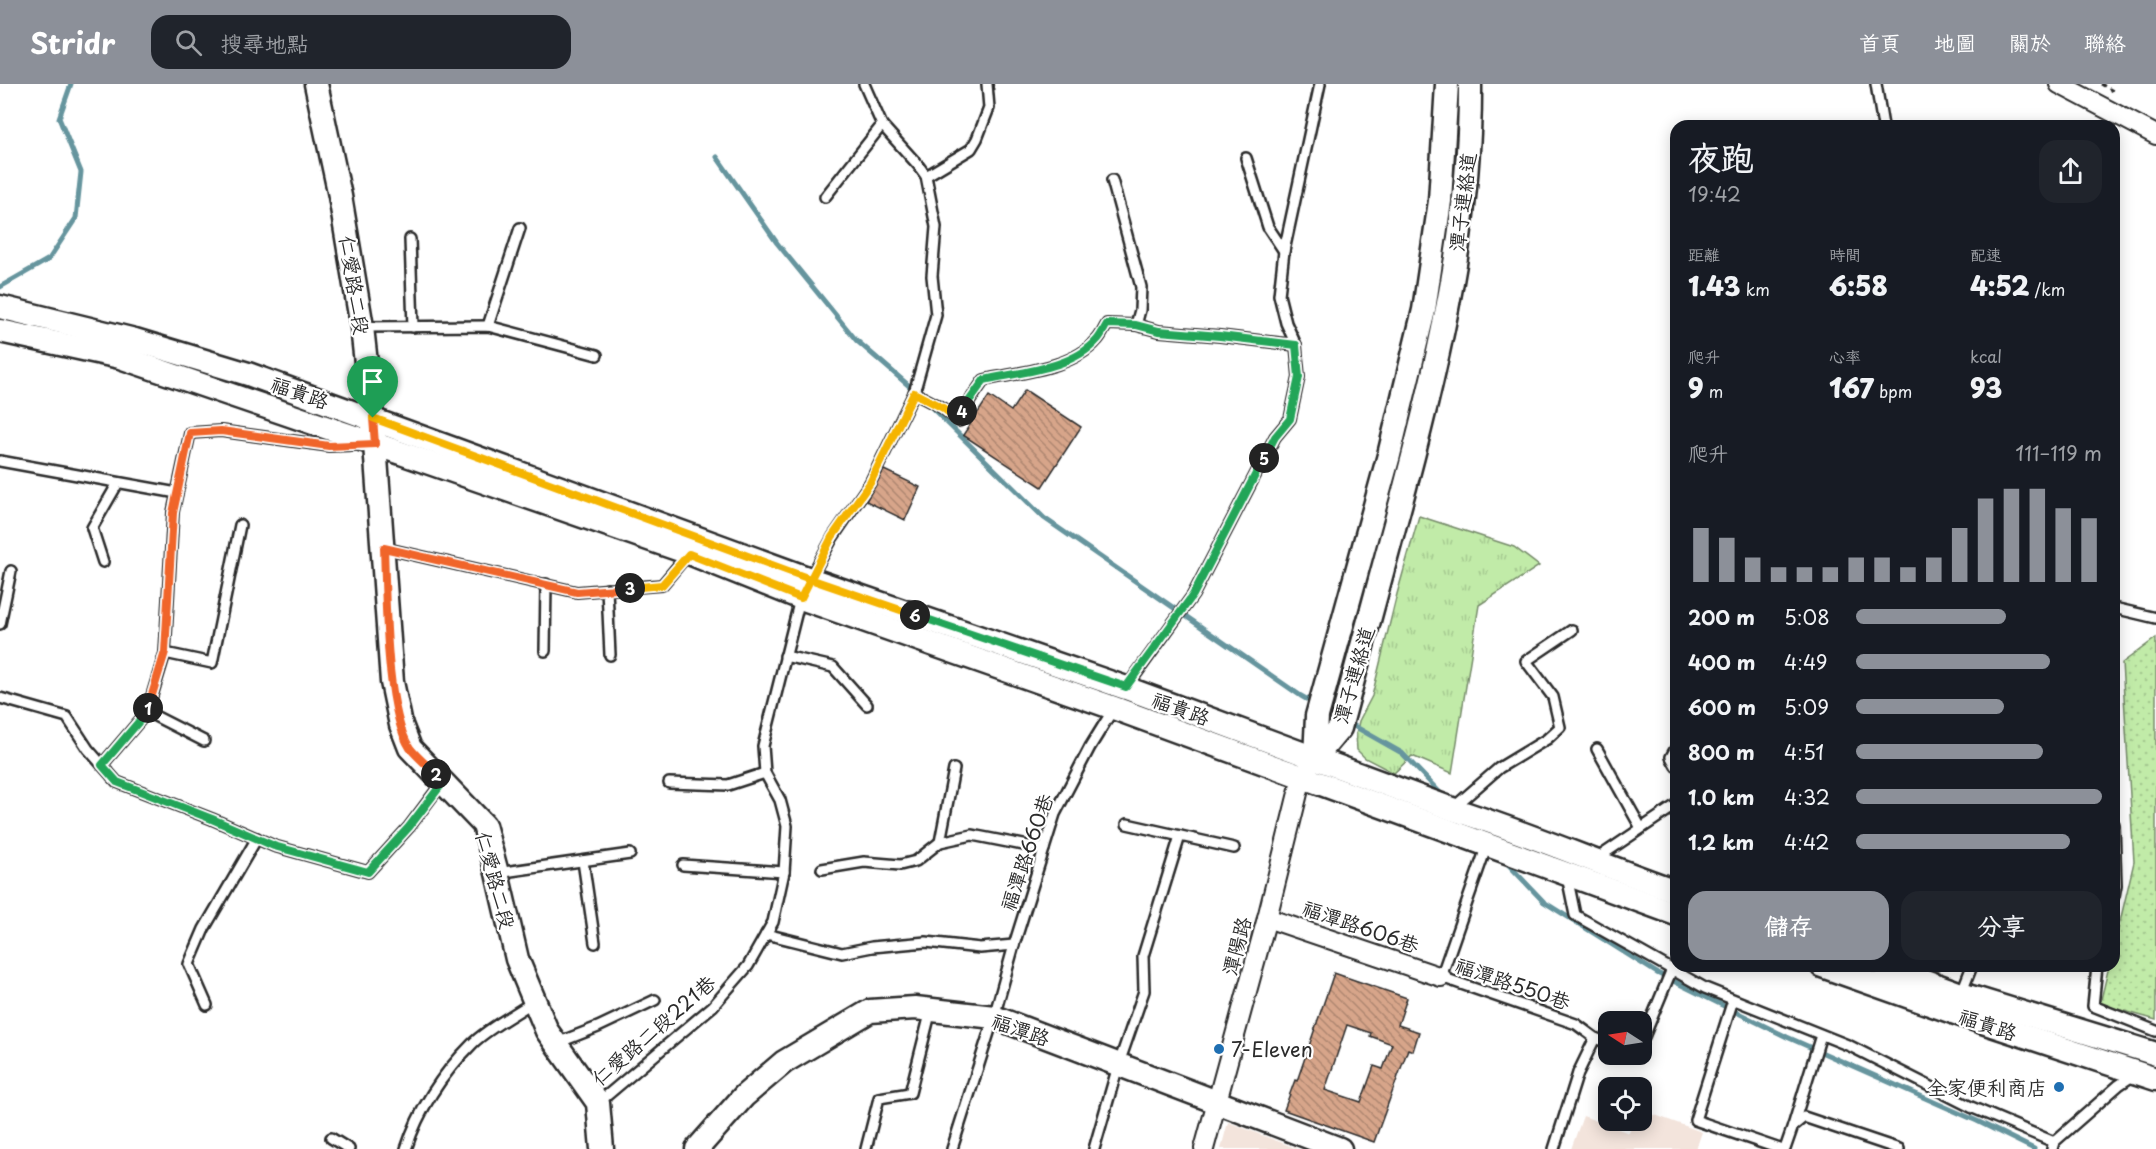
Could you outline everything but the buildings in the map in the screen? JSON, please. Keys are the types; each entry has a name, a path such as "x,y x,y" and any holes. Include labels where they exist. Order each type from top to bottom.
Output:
{"street":[{"name":"仁愛路二段","path":"316,84 340,196 362,327 373,418 384,548 392,682 401,725 410,748 484,825 517,959 533,1002 555,1044 598,1103"},
{"path":"2059,84 2156,135"},
{"name":"潭子連絡道","path":"1315,758 1317,716 1389,455 1424,310 1440,201 1447,85"},
{"name":"潭子連絡道","path":"1315,758 1340,728 1431,387 1447,313 1461,220 1470,136 1470,85"},
{"name":"福貴路","path":"0,307 135,340 248,374 373,418 1114,708 1670,912"},
{"name":"福貴路","path":"0,331 120,357 689,554 1126,687 1670,889"},
{"name":"潭陽路","path":"1204,1149 1267,918 1302,777 1315,758"},
{"name":"福潭路606巷","path":"1267,918 1440,977"},
{"name":"福貴路","path":"1839,972 1961,1015 2150,1075"},
{"name":"福貴路","path":"1900,972 1961,994 2156,1054"},
{"name":"福潭路","path":"701,1147 744,1096 784,1062 870,1011 915,1008 994,1017 1340,1149"},
{"path":"598,1103 602,1149"}],"lane":[{"path":"864,84 882,125 926,176 971,149 989,108 987,84"},
{"path":"1126,687 1193,595 1275,437 1290,419 1299,377 1296,345 1286,323 1279,295 1284,251 1320,84"},
{"path":"1876,84 1882,120"},
{"path":"825,197 882,125"},
{"path":"1246,158 1268,227 1284,251"},
{"name":"仁愛路二段221巷","path":"598,1103 713,1006 748,966 773,922 784,872 787,826 780,800 765,773 763,746 785,656 805,589 832,537 870,483 914,393 936,315 932,276 936,227 926,176"},
{"path":"1112,180 1141,287 1140,310 1136,325"},
{"path":"488,326 519,228"},
{"path":"410,239 413,327"},
{"path":"914,393 943,408 959,421 962,412 984,380 1020,372 1045,370 1086,350 1098,340 1107,324 1136,325 1159,331 1296,345"},
{"path":"362,327 488,326 597,355"},
{"path":"102,765 147,712 165,652 173,513 190,433 221,431 329,446 375,444"},
{"path":"0,461 177,493"},
{"path":"103,562 92,528 118,483"},
{"path":"165,652 212,663 240,525"},
{"path":"384,548 577,592 662,585 689,554"},
{"path":"0,624 11,571"},
{"path":"545,651 546,584"},
{"path":"607,589 610,655"},
{"path":"2120,609 2156,618"},
{"path":"1452,809 1499,768 1547,739 1560,727 1553,697 1526,660 1572,630"},
{"path":"785,656 832,667 867,705"},
{"path":"0,698 67,717 88,749 117,782 274,846 368,872 409,827 444,781"},
{"name":"福潭路660巷","path":"952,1149 1055,814 1090,747 1114,708"},
{"path":"147,712 204,741"},
{"path":"1597,749 1641,828"},
{"path":"940,842 954,768"},
{"path":"669,783 728,784 765,773"},
{"path":"1670,809 1592,861 1566,875 1575,915 1670,968"},
{"path":"1127,824 1234,848"},
{"path":"822,869 864,862 900,865 916,861 940,842 972,835 1044,849"},
{"path":"1094,1149 1118,1066 1144,991 1143,956 1180,836"},
{"path":"207,1005 189,964 204,929 257,838"},
{"path":"1440,977 1487,845"},
{"path":"497,873 630,854"},
{"path":"583,861 595,943"},
{"path":"683,865 784,872"},
{"path":"766,934 842,953 872,947 926,942 980,948 1014,945"},
{"path":"1652,1017 1671,972"},
{"path":"1677,972 1733,1000 1850,1046 2053,1146 2119,1085 2150,1075"},
{"path":"1961,994 1970,972"},
{"path":"2096,972 2093,1006 2156,1031"},
{"name":"福潭路550巷","path":"1440,977 1576,1024 1598,1039"},
{"path":"555,1044 655,1000"},
{"path":"1733,1000 1695,1120 1782,1149 1793,1126 1821,1035"},
{"path":"406,1149 413,1128 431,1093 473,1043 533,1002"},
{"path":"866,1149 879,1098 910,1092 931,1010"},
{"path":"1554,1149 1578,1073 1595,1038"},
{"path":"1793,1126 1804,1117 1899,1149"},
{"path":"331,1138 349,1149"}],"shaded area":[{"path":"1652,1114 1702,1132 1696,1149 1571,1149 1583,1116 1598,1122 1598,1131 1629,1133 1630,1131 1652,1131"},
{"path":"1228,1122 1298,1149 1221,1149"}],"green space":[{"path":"1419,516 1514,547 1539,566 1479,605 1452,773 1412,756 1394,773 1365,758 1357,750 1356,734 1359,721 1372,696"},
{"path":"2156,638 2156,1020 2100,1004 2108,972 2120,972 2120,922 2134,862 2122,663"}],"waterway":[{"path":"0,287 49,259 76,218 81,172 59,118 71,84"},
{"path":"717,157 777,243 856,340 915,391"},
{"path":"928,404 1044,518 1315,704"},
{"path":"1347,722 1402,753 1445,798"},
{"path":"1505,861 1544,902 1657,973 1787,1037 1977,1121 2034,1149"}],"place":[{"name":"7-Eleven","path":"1219,1049"},
{"name":"全家便利商店","path":"2059,1087"}],"route":[{"path":"373,418 375,444 329,446 221,431 190,433 173,513 165,652 147,712 102,765 117,782 274,846 368,872 409,827 444,781 410,748 401,725 392,682 384,548 577,592 662,585 689,554 801,598 810,579 832,537 870,483 914,393 943,408 959,421 962,412 984,380 1020,372 1045,370 1063,362 1086,350 1098,340 1107,324 1136,325 1159,331 1296,345 1299,377 1290,419 1275,437 1193,595 1126,687 810,579 373,418"}]}
